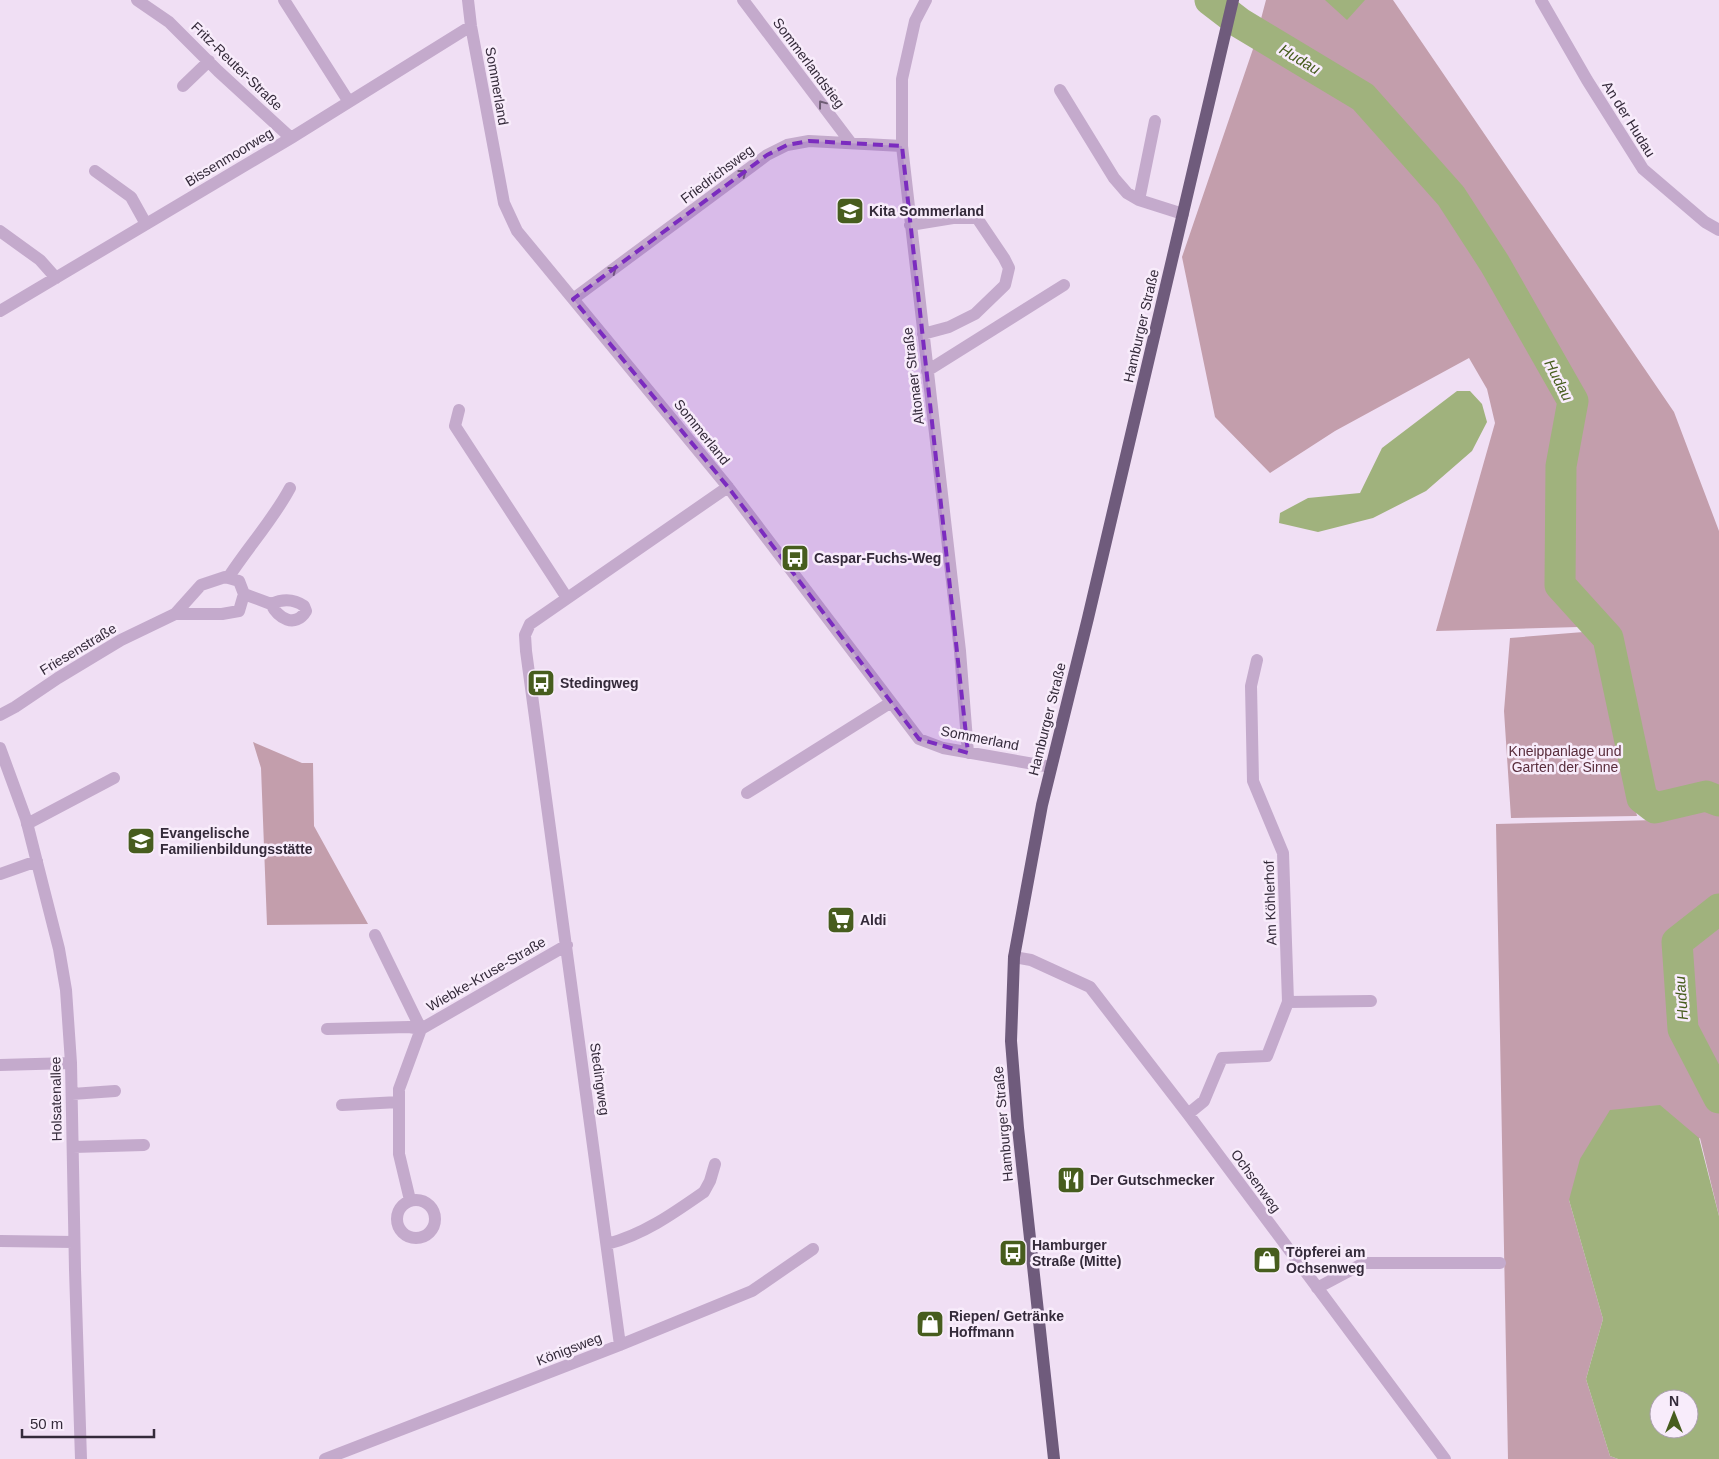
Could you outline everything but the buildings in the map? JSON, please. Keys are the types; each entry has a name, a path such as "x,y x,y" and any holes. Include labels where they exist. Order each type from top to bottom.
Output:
{"main road":[{"name":"Hamburger Straße","path":"1054,1459 1018,1128 1011,1041 1014,957 1042,805 1088,618 1233,0"}],"street":[{"name":"Fritz-Reuter-Straße","path":"138,0 169,22 291,138"},
{"path":"284,0 349,102"},
{"name":"Sommerland","path":"468,0 471,26 504,203 517,231 728,487 890,703 920,739 943,748 1051,767"},
{"name":"Sommerlandstieg","path":"743,0 852,143"},
{"name":"Altonaer Straße","path":"926,0 915,21 902,80 902,146 960,651 968,753"},
{"name":"An der Hudau","path":"1541,0 1587,80 1643,169 1704,222 1719,230"},
{"name":"Bissenmoorweg","path":"0,311 291,138 471,26"},
{"path":"183,86 209,61"},
{"path":"1060,90 1114,178 1127,193 1139,200 1183,214"},
{"path":"1139,200 1155,121"},
{"name":"Friedrichsweg","path":"574,299 767,155 787,145 810,142 902,146"},
{"path":"95,171 131,197 146,224"},
{"path":"910,225 953,218 977,218 1009,268 1005,285 975,314 949,327 923,334"},
{"path":"0,231 40,260 56,278"},
{"path":"927,371 1064,284"},
{"path":"459,410 455,426 566,598"},
{"name":"Stedingweg","path":"620,1345 525,635 530,624 728,487"},
{"path":"271,604 244,594 239,582 228,578 240,558 280,507 290,488"},
{"name":"Friesenstraße","path":"0,714 15,707 58,678 121,640 175,614 201,585 224,577 228,578"},
{"name":"Friesenstraße","path":"175,614 222,614 240,611 244,594"},
{"name":"Am Köhlerhof","path":"1188,1114 1204,1101 1222,1058 1267,1056 1288,1002 1284,853 1253,781 1250,686 1257,660"},
{"path":"746,793 890,703"},
{"name":"Holsatenallee","path":"0,748 17,791 27,824 61,957 66,990 72,1094 74,1242 81,1459"},
{"path":"27,824 114,778"},
{"path":"0,874 37,861"},
{"name":"Wiebke-Kruse-Straße","path":"375,934 421,1029"},
{"name":"Wiebke-Kruse-Straße","path":"410,1200 399,1154 399,1089 421,1029 567,945"},
{"name":"Ochsenweg","path":"1014,957 1031,960 1090,987 1188,1114 1445,1459"},
{"path":"1288,1002 1371,1001"},
{"path":"327,1029 409,1027 421,1029"},
{"path":"0,1065 71,1063"},
{"path":"72,1094 115,1091"},
{"path":"342,1105 399,1102"},
{"path":"73,1147 144,1145"},
{"path":"607,1244 640,1233 704,1192 716,1164"},
{"path":"0,1241 74,1242"},
{"name":"Königsweg","path":"326,1459 620,1345 752,1291 813,1249"},
{"path":"1317,1288 1364,1263 1500,1263"}],"highlighted area":[{"path":"809,141 902,146 968,753 919,739 728,487 573,299 767,155 787,145"}],"green space":[{"path":"1266,0 1393,0 1674,412 1719,531 1719,1216 1700,1138 1569,1200 1603,1319 1586,1379 1610,1456 1618,1459 1508,1459 1496,824 1656,820 1615,626 1436,631 1495,423 1487,389 1469,358 1335,431 1270,473 1215,417 1182,257 1253,49"},
{"name":"Kneippanlage und Garten der Sinne","path":"1596,631 1637,816 1511,818 1504,711 1510,638"},
{"path":"253,742 302,763 313,763 314,826 368,924 267,925 261,768"}],"shaded area":[{"path":"1325,0 1365,0 1347,20"},
{"path":"1457,391 1470,391 1482,404 1487,422 1472,451 1426,491 1373,518 1318,532 1279,523 1280,513 1308,498 1360,493 1382,448"},
{"path":"1660,1105 1699,1138 1719,1216 1719,1459 1618,1459 1610,1456 1586,1379 1603,1319 1569,1200 1580,1159 1610,1110"}],"waterway":[{"name":"Hudau","path":"1210,0 1240,23 1363,97 1451,196 1495,264 1573,401 1561,466 1560,585 1608,638 1642,798 1655,808 1706,796 1719,801"},
{"name":"Hudau","path":"1719,909 1677,942 1683,1029 1719,1098"}],"place":[{"name":"Kita Sommerland","path":"850,211"},
{"name":"Caspar-Fuchs-Weg","path":"795,558"},
{"name":"Stedingweg","path":"541,683"},
{"name":"Evangelische Familienbildungsstätte","path":"141,841"},
{"name":"Aldi","path":"841,920"},
{"name":"Der Gutschmecker","path":"1071,1180"},
{"name":"Hamburger Straße (Mitte)","path":"1013,1253"},
{"name":"Töpferei am Ochsenweg","path":"1267,1260"},
{"name":"Riepen/ Getränke Hoffmann","path":"930,1324"}]}
